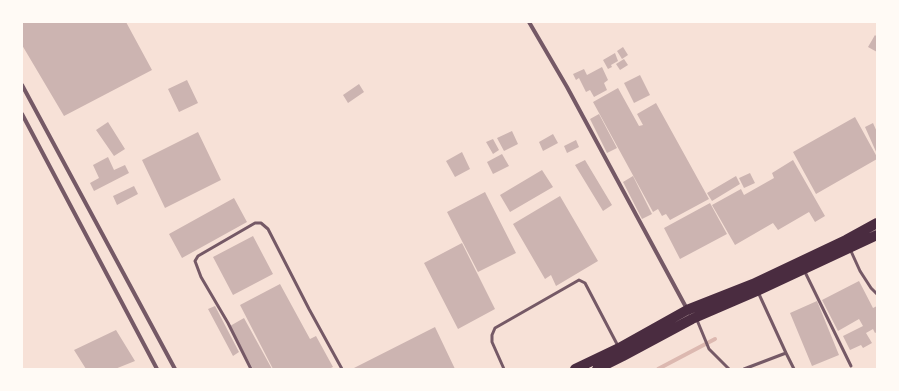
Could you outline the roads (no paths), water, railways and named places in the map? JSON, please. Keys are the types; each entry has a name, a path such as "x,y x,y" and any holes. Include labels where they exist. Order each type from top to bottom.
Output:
{"main road":[{"path":"848,244 877,223"},
{"path":"575,369 595,366 692,314 802,266 848,244 877,235"}],"street":[{"path":"529,22 692,314"},
{"path":"22,85 175,369"},
{"path":"22,114 157,369"}],"lane":[{"path":"250,369 228,323 201,278 195,265 195,261 198,256 255,223 261,223 268,229 342,369"},
{"path":"848,244 860,271 871,288 877,294"},
{"path":"802,266 851,366"},
{"path":"504,369 492,342 492,334 495,328 579,280 585,283 621,352"},
{"path":"755,287 794,369"},
{"path":"692,314 704,336 709,350 729,369"},
{"path":"744,369 786,353"}],"waterway":[{"path":"658,369 715,339"}]}
